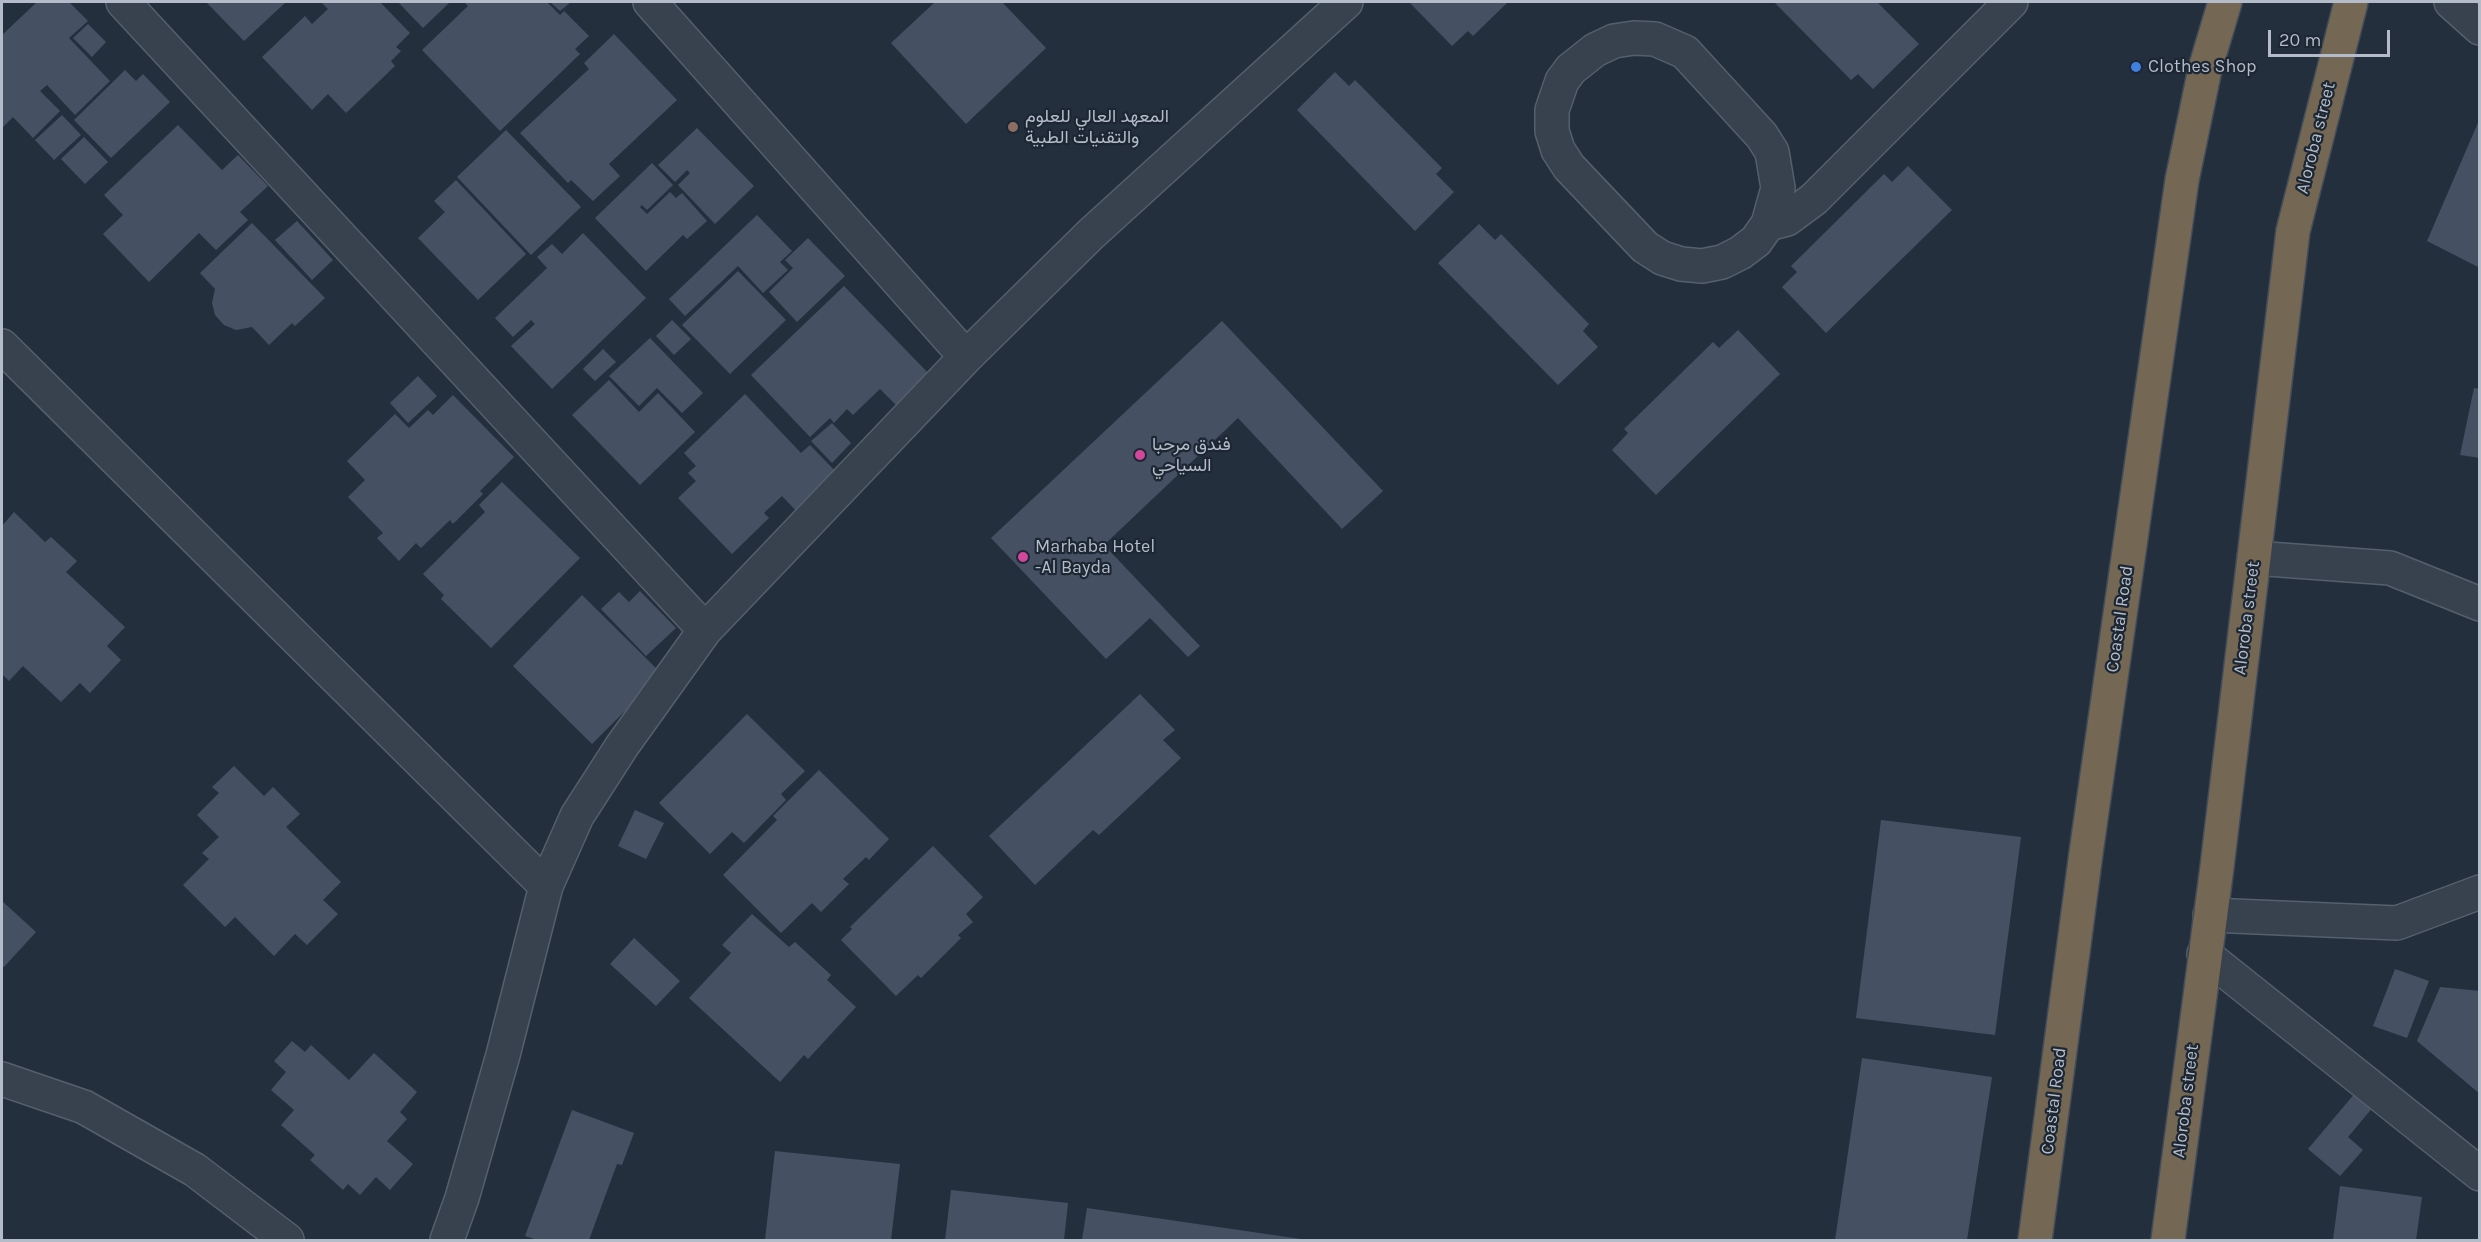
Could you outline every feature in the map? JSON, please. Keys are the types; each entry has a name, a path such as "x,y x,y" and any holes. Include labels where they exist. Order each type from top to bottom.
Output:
{"highway":[{"name":"Coastal Road","path":"2035,1240 2086,853 2182,180 2205,69 2224,2"},
{"name":"Aloroba street","path":"2168,1240 2293,231 2351,2"}],"street":[{"path":"123,2 705,630"},
{"path":"650,2 966,357"},
{"path":"447,1240 462,1198 500,1066 546,886 577,816 622,746 705,630 966,357 1091,234 1346,2"},
{"path":"1768,224 1778,189 1772,153 1762,136 1685,52 1654,39 1634,38 1614,41 1595,50 1571,69 1562,81 1552,110 1552,131 1558,150 1569,167 1645,247 1662,258 1681,264 1702,266 1722,262 1740,253 1756,241 1768,224 1787,219 1814,199 2011,2"},
{"path":"2451,2 2480,28"},
{"path":"2,346 546,886"},
{"path":"2254,558 2390,568 2480,604"},
{"path":"2210,915 2397,923 2480,892"},
{"path":"2204,954 2480,1174"},
{"path":"2,1079 84,1107 195,1170 287,1240"}],"building":[{"path":"37,2 69,2 88,21 69,38 110,81 75,115 47,85 40,91 60,111 33,138 13,117 2,128 2,35"},
{"path":"206,2 286,2 244,41"},
{"path":"321,2 380,2 410,33 396,47 401,51 391,61 395,66 346,113 328,94 312,110 262,57 305,16 312,24 328,9"},
{"path":"398,2 450,2 423,28"},
{"path":"464,2 547,2 560,15 564,11 589,36 575,49 580,54 500,131 422,50 468,6"},
{"path":"550,2 571,2 560,11"},
{"path":"935,2 1002,2 1046,48 966,124 891,43"},
{"path":"1409,2 1508,2 1473,36 1468,31 1452,46"},
{"path":"1774,2 1877,2 1919,44 1873,89 1858,74 1851,80"},
{"path":"88,24 106,42 92,57 73,38"},
{"path":"614,34 677,100 609,164 620,176 593,201 571,180 568,183 520,133 589,69 584,63"},
{"path":"125,70 136,81 143,74 170,102 111,158 74,120"},
{"path":"1335,72 1349,86 1355,80 1442,168 1436,174 1454,192 1415,231 1297,110"},
{"path":"62,115 81,135 54,160 35,140"},
{"path":"2480,118 2480,268 2427,241"},
{"path":"178,125 222,170 238,155 268,186 240,212 248,220 216,250 199,233 149,282 103,234 123,215 104,195"},
{"path":"697,128 754,186 715,224 678,185 690,173 687,170 675,182 658,165"},
{"path":"506,130 581,207 531,255 457,177"},
{"path":"84,137 108,162 85,184 61,159"},
{"path":"652,163 673,185 647,210 642,205 640,207 647,214 670,192 676,198 682,193 707,221 687,239 683,235 646,271 595,218"},
{"path":"1908,166 1952,210 1826,333 1782,287 1797,272 1791,266 1884,174 1892,182"},
{"path":"456,180 526,254 478,300 418,238 445,212 434,201"},
{"path":"757,215 792,251 780,262 788,270 763,293 738,266 685,316 669,299"},
{"path":"297,221 333,260 312,280 275,240"},
{"path":"252,223 325,298 295,326 292,323 269,345 252,327 236,330 224,325 215,315 212,303 215,289 200,273"},
{"path":"1479,224 1495,240 1501,234 1589,324 1583,331 1598,347 1558,385 1438,263"},
{"path":"583,233 646,298 552,389 511,346 535,324 531,320 513,337 495,318 547,268 537,257 552,244 562,254"},
{"path":"808,238 845,276 797,322 769,292 793,268 785,260"},
{"path":"738,271 786,320 730,374 682,325"},
{"path":"844,286 931,376 901,410 880,389 853,415 847,409 834,423 830,418 810,437 751,375"},
{"path":"672,320 691,339 674,355 656,336"},
{"name":"فندق مرحبا السياحي","path":"1222,321 1383,491 1342,529 1238,418 1104,545 1200,646 1188,657 1150,618 1106,659 991,538"},
{"path":"1738,330 1780,374 1656,495 1612,450 1628,433 1624,429 1713,342 1719,348"},
{"path":"650,338 703,393 682,413 657,388 639,406 609,376"},
{"path":"603,349 616,362 595,381 583,369"},
{"path":"418,376 437,396 408,423 390,403"},
{"path":"609,380 639,412 658,393 695,432 640,485 572,415"},
{"path":"2474,388 2480,389 2480,458 2460,455"},
{"path":"745,394 801,453 810,445 840,476 800,515 782,496 764,513 769,518 732,554 678,498 696,481 688,473 696,466 684,453"},
{"path":"453,395 514,457 480,491 483,494 453,524 450,520 421,548 416,543 399,561 377,538 383,533 348,497 365,480 347,461 395,414 409,428 428,410 433,415"},
{"path":"832,423 851,443 832,463 811,441"},
{"path":"502,482 580,558 491,648 441,599 444,595 423,574 485,512 479,505"},
{"path":"14,512 45,542 51,537 77,561 66,572 125,627 107,646 121,660 90,693 80,683 61,702 23,666 9,681 2,674 2,526"},
{"path":"640,591 676,628 646,656 601,609 619,592 629,602"},
{"path":"582,595 662,674 592,744 513,666"},
{"path":"1140,694 1175,730 1163,740 1181,758 1099,835 1093,830 1035,885 989,836"},
{"path":"747,714 805,771 781,794 786,800 744,843 732,832 710,854 659,803"},
{"path":"234,766 264,796 273,787 300,814 286,827 341,882 323,900 338,914 307,945 295,934 274,956 235,917 225,927 183,885 209,859 202,853 219,837 197,815 219,793 212,787"},
{"path":"819,770 889,839 869,860 866,857 843,879 849,884 821,912 812,903 781,933 723,875 777,820 773,816"},
{"path":"635,810 664,823 646,859 618,846"},
{"path":"1881,820 2021,837 1995,1035 1856,1018"},
{"path":"933,846 983,897 966,914 973,922 958,935 961,938 921,978 918,975 896,996 841,940 852,929 850,927"},
{"path":"2,901 36,932 4,967 2,965"},
{"path":"752,914 789,947 795,942 831,975 827,980 856,1007 808,1059 804,1055 780,1082 689,998 731,953 722,945"},
{"path":"634,938 680,981 656,1006 610,964"},
{"path":"2395,969 2429,981 2407,1038 2373,1026"},
{"path":"2440,987 2480,991 2480,1094 2417,1041"},
{"path":"292,1041 305,1052 311,1045 349,1080 374,1053 417,1092 400,1112 407,1119 387,1141 413,1164 390,1190 376,1177 360,1195 348,1184 343,1190 310,1160 315,1155 281,1125 294,1110 271,1090 286,1072 274,1061"},
{"path":"1862,1058 1992,1077 1967,1240 1835,1240"},
{"path":"2361,1086 2379,1100 2348,1137 2363,1150 2340,1176 2308,1149"},
{"path":"572,1110 634,1133 622,1165 617,1164 589,1240 538,1240 525,1236"},
{"path":"775,1151 900,1164 891,1240 765,1240"},
{"path":"2340,1186 2422,1197 2416,1240 2333,1240"},
{"path":"951,1190 1068,1203 1064,1240 945,1240"},
{"path":"1087,1208 1301,1239 1301,1240 1082,1240"}],"place":[{"name":"Clothes Shop","path":"2136,67"},
{"name":"المعهد العالي للعلوم والتقنيات الطبية","path":"1013,127"},
{"name":"فندق مرحبا السياحي","path":"1140,455"},
{"name":"Marhaba Hotel -Al Bayda","path":"1023,557"}]}
